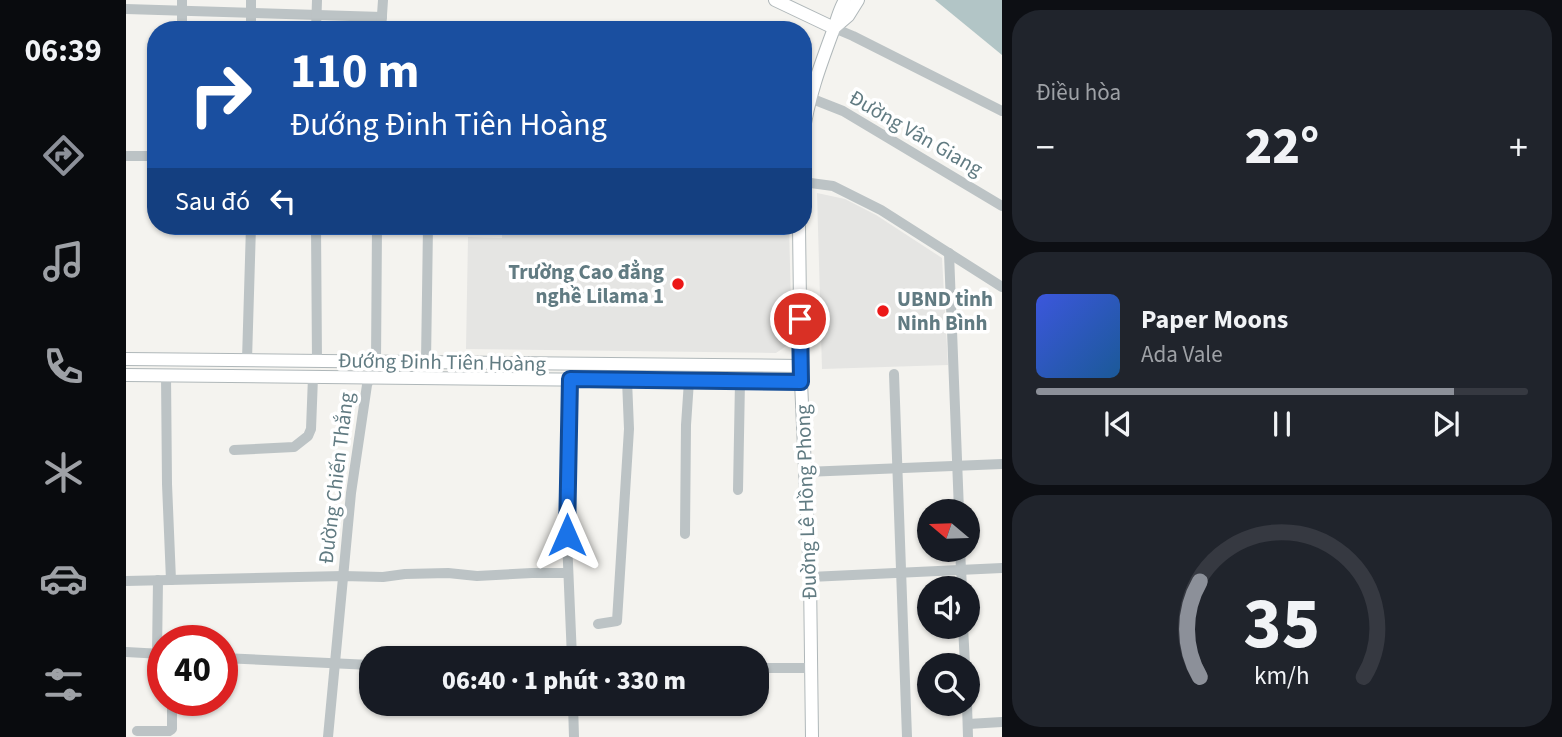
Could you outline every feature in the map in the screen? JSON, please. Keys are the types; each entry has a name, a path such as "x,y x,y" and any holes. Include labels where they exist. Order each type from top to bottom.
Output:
{"main road":[{"path":"775,0 834,28"},
{"path":"812,91 820,62 845,0"},
{"path":"834,28 848,16 858,0"},
{"name":"Đuờng Lê Hồng Phong","path":"799,235 801,382 810,577 812,737"},
{"name":"Đướng Đinh Tiên Hoàng","path":"126,359 801,366"},
{"name":"Đướng Đinh Tiên Hoàng","path":"126,375 801,382"}],"street":[{"path":"250,21 251,0"},
{"path":"316,21 317,0"},
{"path":"382,21 383,0"},
{"path":"126,9 182,6 250,13 382,17"},
{"path":"834,28 1002,111"},
{"name":"Đường Vân Giang","path":"812,99 843,111 1002,206"},
{"path":"126,156 147,156"},
{"path":"812,183 833,186 881,210 1002,287"},
{"path":"237,376 242,360 250,235"},
{"path":"316,235 317,361"},
{"name":"Đường Chiến Thắng","path":"328,737 351,494 367,385 376,362 377,235"},
{"path":"426,362 428,235"},
{"path":"949,253 958,499"},
{"path":"536,363 536,379"},
{"path":"894,374 907,737"},
{"path":"166,375 171,580"},
{"path":"234,450 294,447 308,436 311,429 313,377"},
{"path":"570,379 566,516 571,646"},
{"path":"597,624 617,621 629,429 627,380"},
{"path":"685,534 689,381"},
{"path":"738,490 740,381"},
{"path":"805,472 1002,464"},
{"path":"961,562 961,576"},
{"path":"810,577 1002,568"},
{"path":"126,581 383,577 447,573 477,576 568,573"},
{"path":"158,580 159,625"},
{"path":"126,652 147,653"},
{"path":"238,659 359,665"},
{"path":"769,668 812,668"},
{"path":"137,730 169,731 172,729 172,716"},
{"path":"573,716 574,737"},
{"path":"968,716 968,737"},
{"path":"968,724 1002,722"},
{"path":"806,737 812,737"}],"shaded area":[{"path":"935,0 1002,0 1002,55"},
{"name":"UBND tỉnh Ninh Bình","path":"817,193 845,199 876,215 942,258 948,365 822,369"},
{"name":"Trường Cao đẳng nghề Lilama 1","path":"502,235 789,235 792,342 776,353 466,349 468,237 502,238"}],"place":[{"name":"Trường Cao đẳng nghề Lilama 1","path":"678,284"},
{"name":"UBND tỉnh Ninh Bình","path":"883,311"}],"route":[{"path":"567,535 570,379 801,382 800,319"}]}
